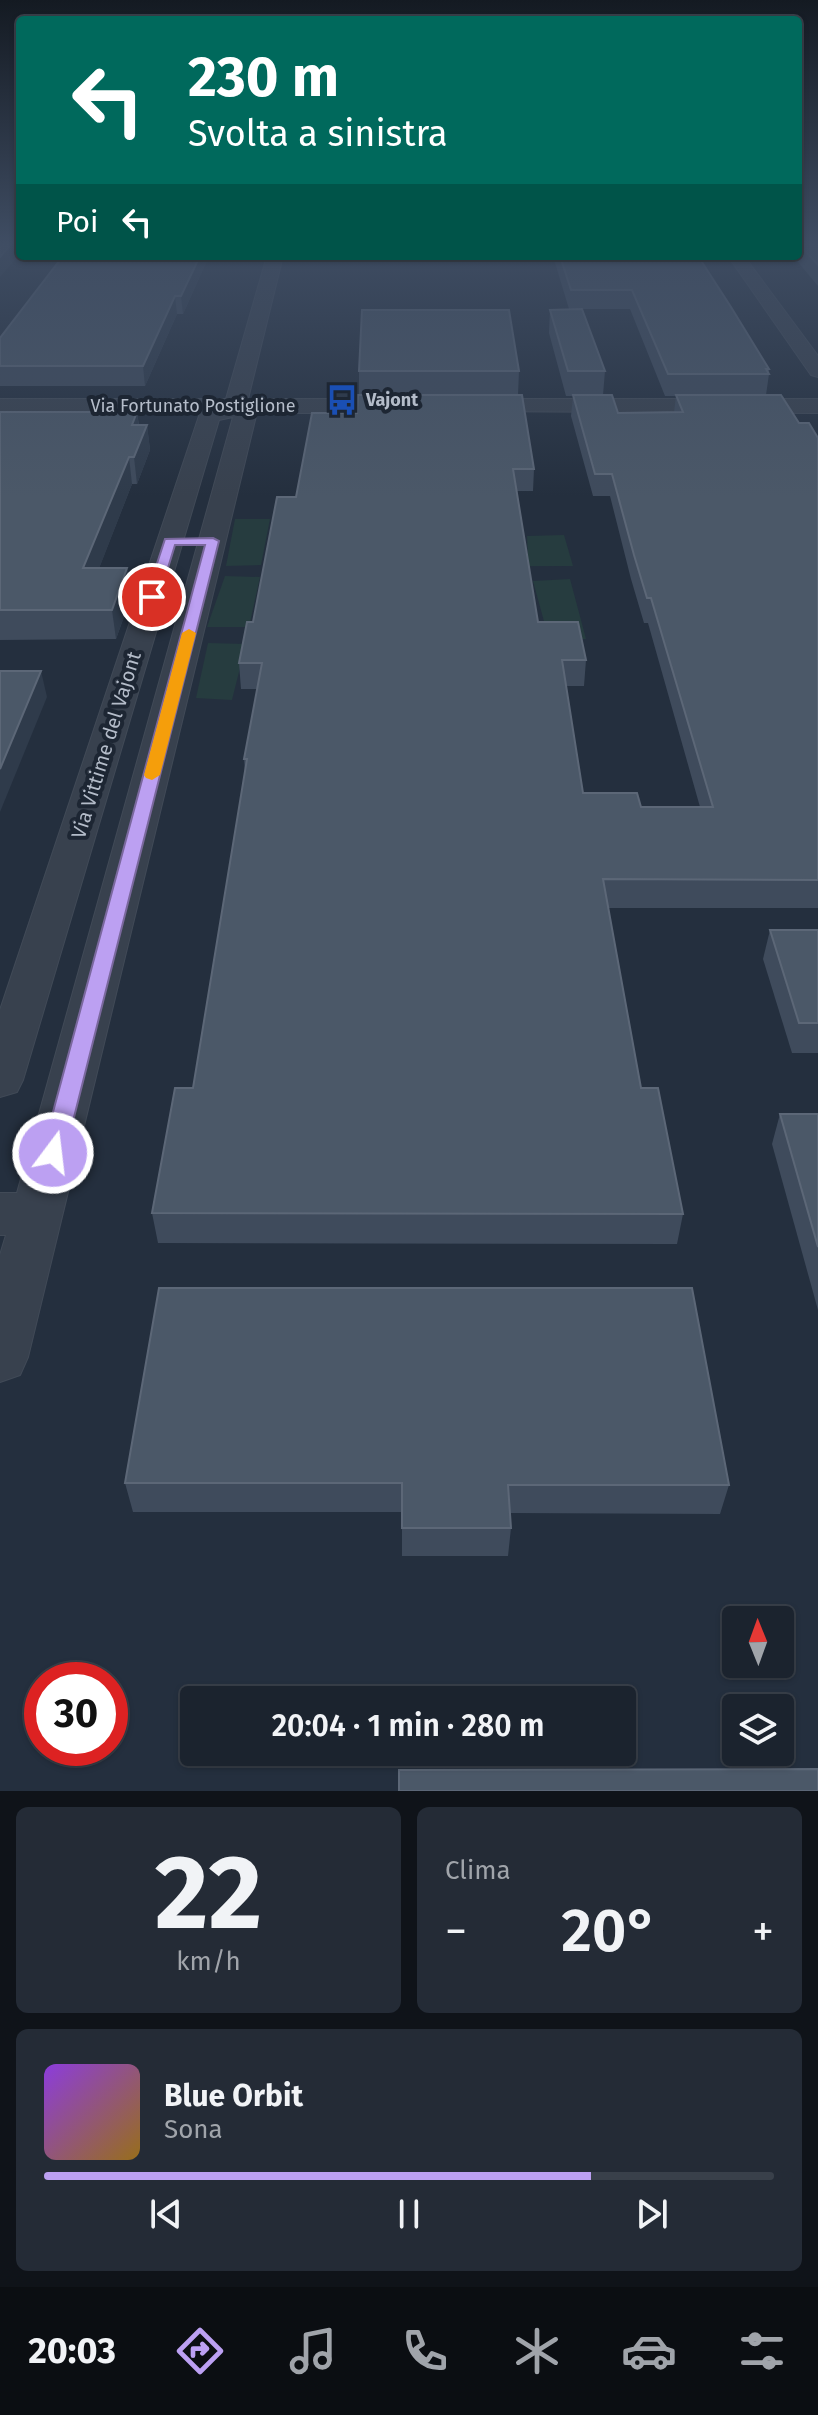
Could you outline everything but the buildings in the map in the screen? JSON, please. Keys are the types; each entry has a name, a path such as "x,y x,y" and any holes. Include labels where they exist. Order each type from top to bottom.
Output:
{"street":[{"path":"0,1357 19,1214 213,541 230,413 254,329"},
{"path":"788,329 818,371"},
{"name":"Via Fortunato Postiglione","path":"0,406 230,413"},
{"name":"Via Fortunato Postiglione","path":"0,417 818,406"},
{"name":"Via Fortunato Postiglione","path":"441,411 818,416"},
{"name":"Via Vittime del Vajont","path":"0,1080 170,541 230,413"},
{"path":"170,541 213,541"}],"green space":[{"path":"235,519 270,519 261,565 226,566"},
{"path":"564,535 573,566 287,567 528,560 527,536"},
{"path":"225,576 260,577 249,627 207,627"},
{"path":"570,579 586,639 257,636 545,625 533,581"},
{"path":"208,643 246,644 232,700 196,698"}],"slow traffic":[{"path":"152,775 189,633"}],"place":[{"name":"Vajont","path":"342,400"}],"route":[{"path":"53,1153 213,541 170,541 152,597"}]}
